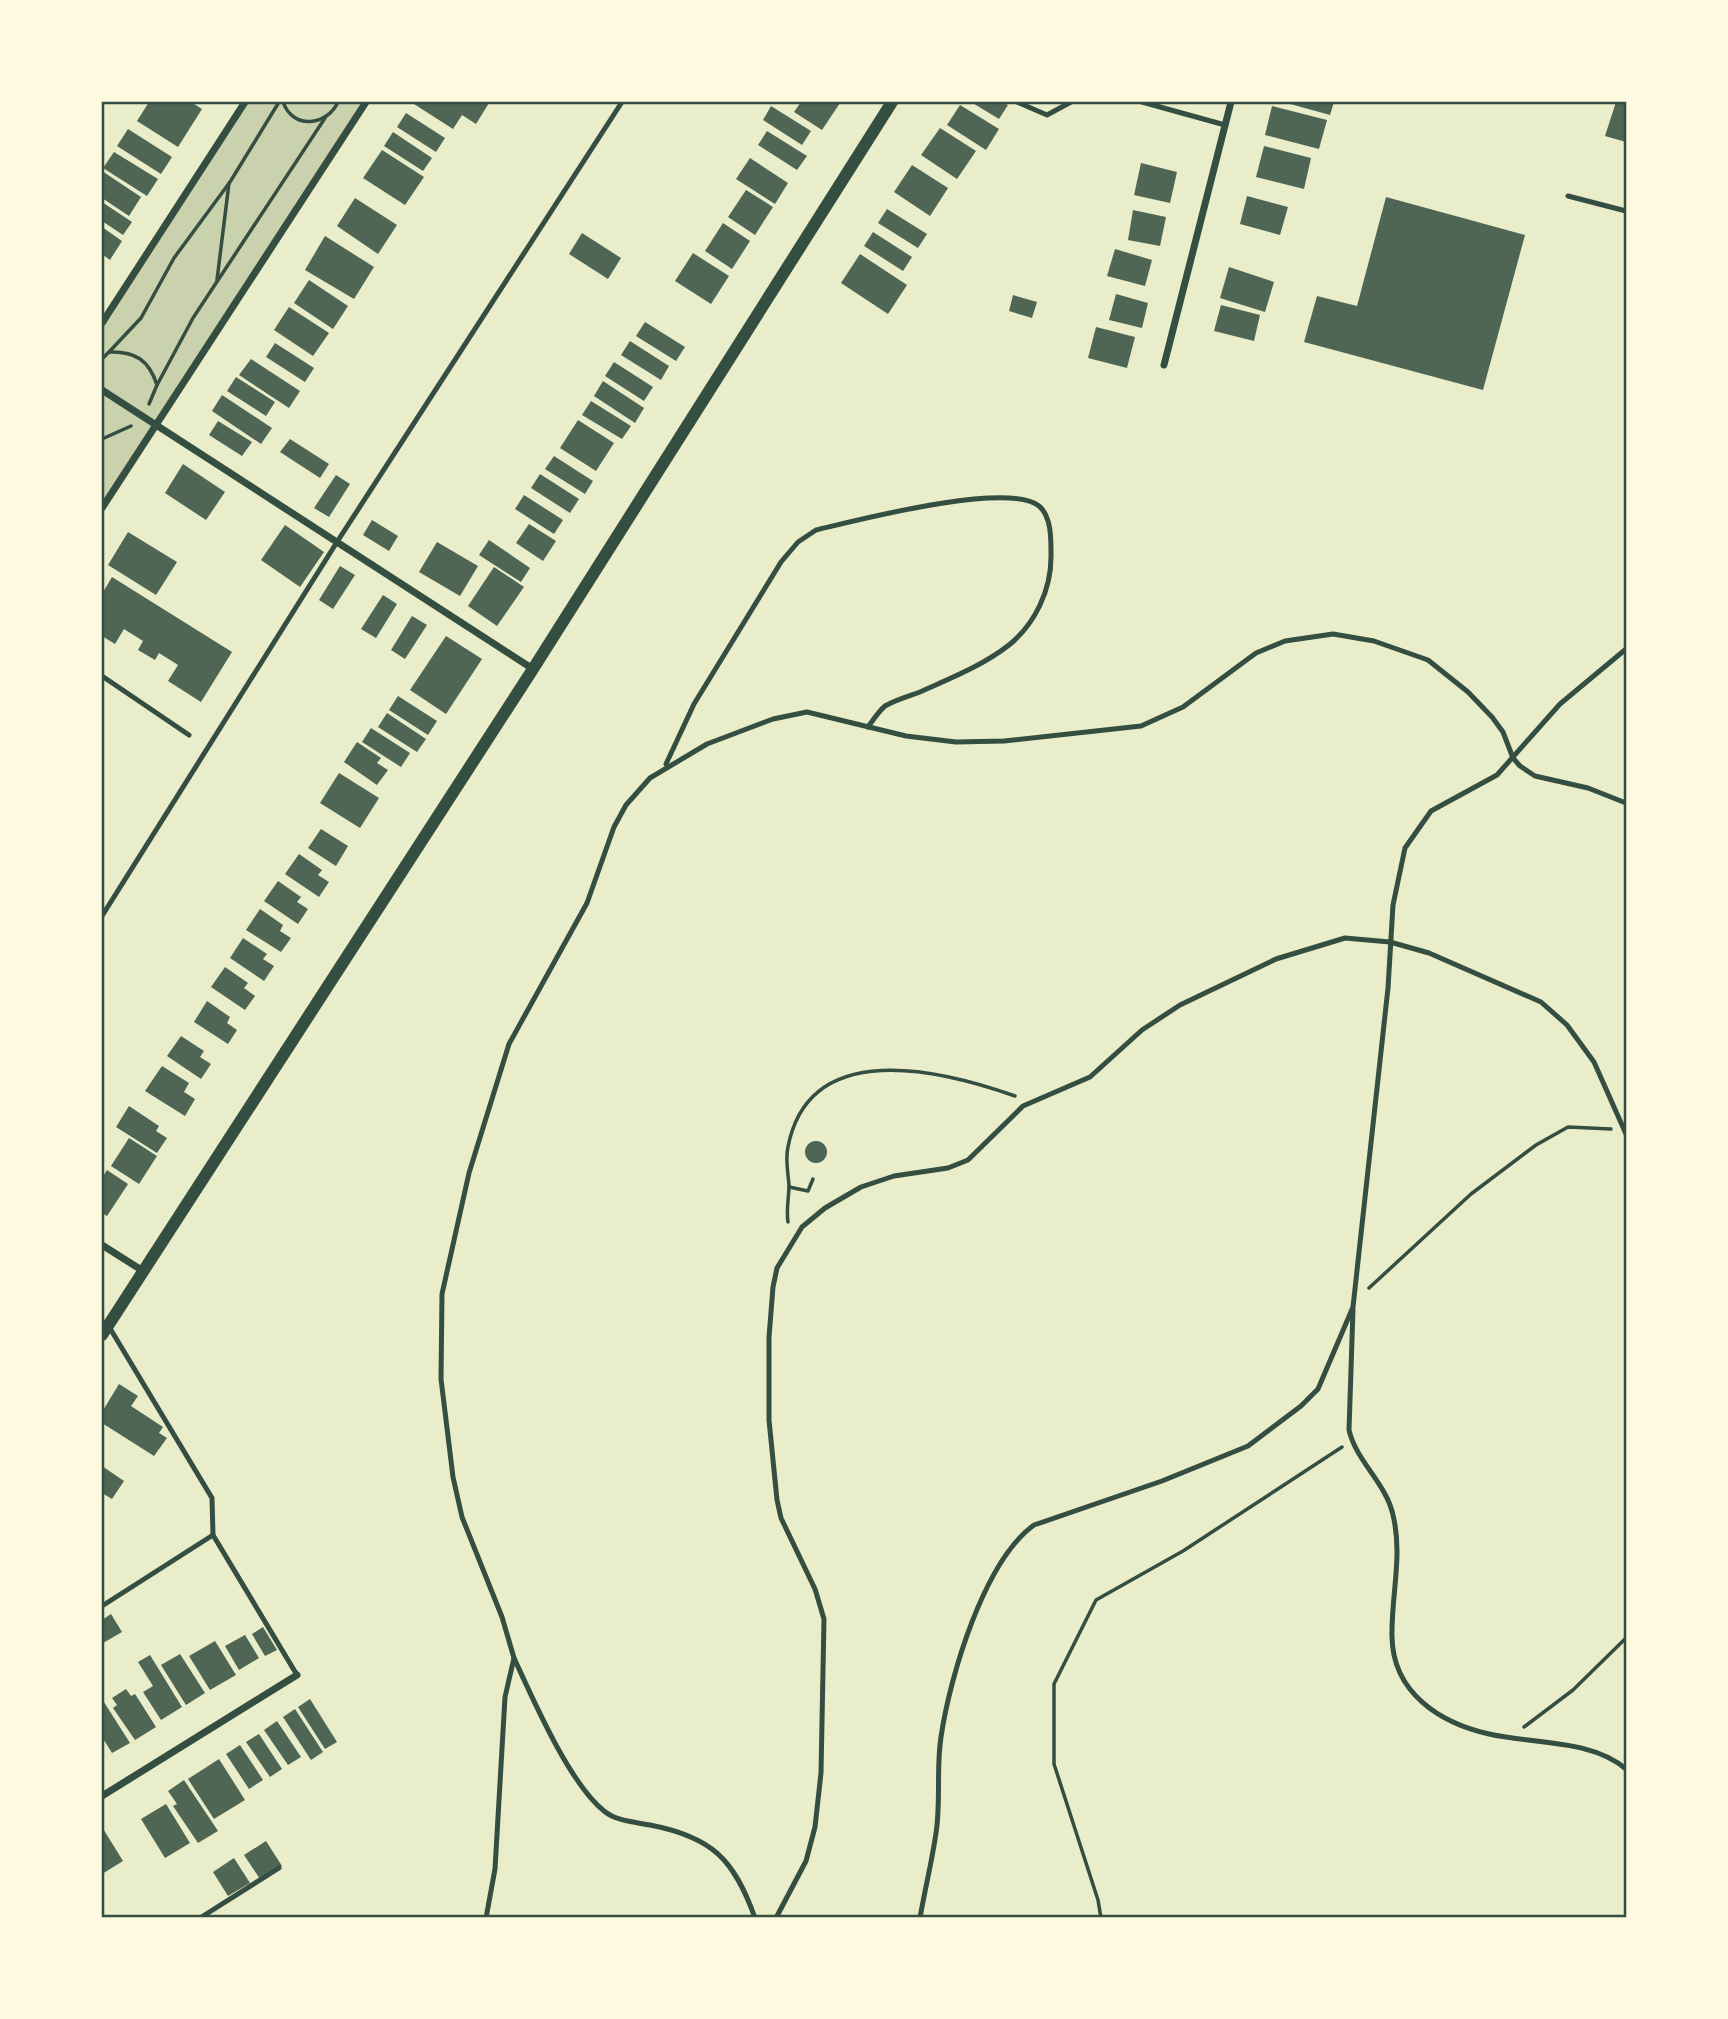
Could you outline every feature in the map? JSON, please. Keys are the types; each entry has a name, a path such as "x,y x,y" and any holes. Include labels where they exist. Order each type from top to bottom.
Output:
{"street":[{"path":"102,323 245,102"},
{"path":"102,508 366,102"},
{"path":"105,1330 533,668 892,102"},
{"path":"1164,365 1231,102"},
{"path":"102,390 533,668"},
{"path":"102,1244 144,1271"},
{"path":"102,1796 297,1675"}],"lane":[{"path":"102,916 337,542 622,102"},
{"path":"1017,102 1047,114 1070,102"},
{"path":"1142,102 1225,125"},
{"path":"1167,108 1170,102"},
{"path":"1568,196 1626,211"},
{"path":"665,766 694,704 781,562 798,542 816,530 971,500 1003,496 1024,498 1041,508 1048,520 1051,565 1038,610 1025,629 974,668 884,707 868,727"},
{"path":"755,1917 741,1883 715,1849 684,1833 621,1819 598,1805 552,1737 513,1658 502,1617 462,1517 453,1477 441,1378 440,1327 444,1277 469,1173 509,1044 587,903 614,827 626,805 650,778 665,766 706,744 799,713 817,713 931,740 980,743 1141,726 1183,707 1256,653 1285,641 1333,634 1374,641 1428,660 1468,692 1492,717 1503,732 1513,758 1535,775 1588,788 1626,803"},
{"path":"1626,649 1560,704 1513,758 1484,784 1435,808 1416,828 1402,855 1393,905 1388,988 1353,1304 1353,1366 1349,1422 1352,1441 1385,1493 1393,1514 1398,1538 1392,1645 1404,1679 1416,1698 1436,1716 1465,1727 1598,1752 1626,1769"},
{"path":"102,676 189,735"},
{"path":"776,1917 806,1861 816,1827 821,1773 825,1658 824,1619 818,1599 781,1518 776,1500 769,1420 769,1337 776,1268 813,1217 861,1187 894,1176 948,1168 968,1160 1004,1122 1031,1101 1079,1084 1161,1016 1200,994 1276,959 1341,938 1390,942 1464,966 1522,992 1552,1010 1570,1028 1596,1066 1625,1132"},
{"path":"920,1917 936,1833 944,1721 980,1605 1007,1553 1026,1531 1045,1519 1162,1482 1248,1446 1301,1406 1318,1389 1353,1304"},
{"path":"105,1330 212,1498 214,1535 297,1675"},
{"path":"102,1606 214,1535"},
{"path":"486,1917 495,1869 505,1697 513,1658"},
{"path":"200,1917 279,1868"}],"path":[{"path":"102,359 141,318 174,258 230,182 281,102 290,114 298,119 307,122 326,118"},
{"path":"149,404 193,318 338,102"},
{"path":"217,282 230,182"},
{"path":"108,352 126,351 142,358 152,370 157,385"},
{"path":"102,439 132,426"},
{"path":"794,1240 787,1219 787,1150 793,1126 814,1093 861,1072 909,1069 978,1083 1031,1101"},
{"path":"1353,1304 1471,1194 1536,1145 1568,1127 1625,1132"},
{"path":"789,1186 808,1191 813,1179"},
{"path":"1101,1917 1098,1900 1054,1764 1054,1684 1096,1600 1183,1550 1352,1441"},
{"path":"1507,1737 1573,1690 1626,1638"}],"green space":[{"path":"245,102 366,102 102,508 102,323"}],"building":[{"path":"149,102 191,102 202,109 178,147 137,121"},
{"path":"801,102 840,103 822,130 794,112"},
{"path":"971,102 1002,102 1008,105 999,119"},
{"path":"1283,102 1334,102 1330,115"},
{"path":"1616,102 1626,102 1626,142 1605,136"},
{"path":"489,103 476,124 462,115 453,129 414,104"},
{"path":"960,105 999,129 986,150 947,125"},
{"path":"771,106 811,131 802,145 763,120"},
{"path":"1272,106 1327,120 1319,149 1265,135"},
{"path":"406,113 445,138 436,152 397,127"},
{"path":"940,128 976,151 957,179 921,155"},
{"path":"128,129 172,157 161,174 117,146"},
{"path":"767,131 807,156 797,170 758,145"},
{"path":"393,132 432,158 423,171 384,146"},
{"path":"1264,146 1311,158 1304,189 1256,177"},
{"path":"382,150 424,177 405,205 363,178"},
{"path":"114,152 158,179 147,196 103,168"},
{"path":"750,158 788,183 775,204 736,179"},
{"path":"1141,163 1177,172 1170,203 1134,195"},
{"path":"912,165 948,188 930,216 894,192"},
{"path":"102,171 141,197 129,216 102,198"},
{"path":"746,190 773,207 755,235 728,217"},
{"path":"1247,196 1288,207 1280,235 1240,224"},
{"path":"1386,197 1525,235 1483,390 1304,342 1317,296 1357,306"},
{"path":"355,198 397,225 378,254 337,226"},
{"path":"102,202 132,222 123,235 102,221"},
{"path":"887,209 927,234 918,248 878,223"},
{"path":"1133,210 1166,217 1160,246 1128,240"},
{"path":"723,223 750,241 732,269 705,251"},
{"path":"102,227 122,241 110,260 102,254"},
{"path":"873,232 912,257 903,271 864,246"},
{"path":"582,233 621,258 608,279 569,254"},
{"path":"325,236 374,267 354,299 305,270"},
{"path":"1115,249 1152,260 1145,286 1107,276"},
{"path":"693,253 729,276 711,304 675,281"},
{"path":"860,254 907,285 888,314 841,283"},
{"path":"1229,267 1274,282 1265,312 1220,298"},
{"path":"309,280 348,306 333,329 294,303"},
{"path":"1116,294 1148,303 1142,328 1109,320"},
{"path":"1013,295 1037,302 1032,318 1009,311"},
{"path":"1221,305 1260,315 1254,341 1214,331"},
{"path":"289,307 329,333 313,356 274,330"},
{"path":"645,322 685,347 676,361 636,336"},
{"path":"1096,327 1135,337 1127,368 1088,358"},
{"path":"630,341 669,366 661,380 621,355"},
{"path":"275,343 314,368 305,382 266,357"},
{"path":"251,359 300,391 289,408 239,375"},
{"path":"614,362 653,387 644,401 605,376"},
{"path":"236,377 275,402 266,416 227,391"},
{"path":"603,381 644,408 635,423 594,396"},
{"path":"222,395 272,428 261,444 212,411"},
{"path":"591,401 631,426 622,439 582,415"},
{"path":"578,420 614,443 596,471 560,448"},
{"path":"218,421 252,442 242,456 209,435"},
{"path":"290,439 329,464 320,478 280,452"},
{"path":"554,456 593,481 585,494 545,469"},
{"path":"183,464 225,492 206,520 165,493"},
{"path":"540,474 579,499 570,513 531,488"},
{"path":"336,475 350,484 329,517 314,508"},
{"path":"524,495 563,520 554,534 515,509"},
{"path":"372,520 398,536 389,551 363,535"},
{"path":"529,524 556,541 543,561 516,543"},
{"path":"285,525 324,552 300,587 261,560"},
{"path":"128,532 177,562 156,595 108,565"},
{"path":"489,540 530,568 521,582 479,555"},
{"path":"437,542 478,566 460,596 419,572"},
{"path":"340,566 355,575 333,609 319,600"},
{"path":"494,567 524,587 497,626 468,606"},
{"path":"112,577 232,652 201,702 168,681 178,665 159,653 155,660 138,650 143,641 124,629 115,644 102,636 102,594"},
{"path":"383,595 397,604 376,638 361,629"},
{"path":"412,616 427,625 405,659 391,650"},
{"path":"446,636 482,659 446,714 410,690"},
{"path":"398,696 437,721 428,735 389,710"},
{"path":"387,713 426,739 417,752 378,727"},
{"path":"371,728 410,753 401,767 362,742"},
{"path":"357,742 381,758 377,763 388,770 377,785 344,762"},
{"path":"339,773 379,798 360,828 320,803"},
{"path":"321,829 348,846 336,866 308,848"},
{"path":"299,854 322,870 318,875 329,882 319,897 285,874"},
{"path":"278,881 301,897 297,902 308,909 298,924 264,901"},
{"path":"260,909 283,925 280,931 291,938 281,952 246,930"},
{"path":"243,938 267,954 263,959 274,966 264,981 230,958"},
{"path":"225,967 248,983 244,988 255,996 245,1010 211,987"},
{"path":"207,1001 230,1017 227,1023 237,1030 228,1044 194,1022"},
{"path":"181,1036 204,1051 200,1057 211,1064 201,1079 167,1056"},
{"path":"162,1066 189,1083 184,1092 195,1099 185,1116 145,1091"},
{"path":"129,1106 159,1126 156,1131 167,1138 157,1153 116,1127"},
{"path":"129,1138 157,1156 139,1184 111,1166"},
{"path":"816,1141 824,1144 827,1152 824,1160 816,1163 808,1160 805,1152 808,1144"},
{"path":"107,1170 128,1184 107,1216 102,1213 102,1178"},
{"path":"119,1384 138,1396 131,1406 163,1427 159,1433 167,1438 154,1456 102,1423 102,1412"},
{"path":"102,1466 124,1481 112,1499 102,1493"},
{"path":"111,1614 122,1632 103,1643 102,1620"},
{"path":"263,1627 277,1650 265,1656 252,1634"},
{"path":"245,1635 259,1658 239,1670 225,1646"},
{"path":"215,1641 236,1675 210,1690 189,1656"},
{"path":"180,1654 205,1693 186,1705 161,1665"},
{"path":"150,1655 182,1707 161,1720 143,1692 153,1686 138,1662"},
{"path":"126,1689 131,1696 135,1694 156,1727 135,1740 113,1708 117,1705 112,1698"},
{"path":"102,1699 130,1743 112,1753 102,1737"},
{"path":"310,1699 337,1742 325,1749 298,1707"},
{"path":"295,1709 323,1752 311,1760 283,1717"},
{"path":"277,1721 301,1757 288,1765 264,1730"},
{"path":"259,1734 282,1769 270,1777 246,1742"},
{"path":"240,1745 263,1780 249,1789 226,1754"},
{"path":"219,1759 245,1800 214,1819 188,1779"},
{"path":"184,1780 218,1831 198,1843 173,1806 177,1804 168,1791"},
{"path":"166,1804 190,1843 165,1858 141,1819"},
{"path":"102,1827 123,1861 102,1874"},
{"path":"266,1841 282,1866 260,1879 244,1855"},
{"path":"234,1858 250,1883 228,1896 213,1872"}]}
